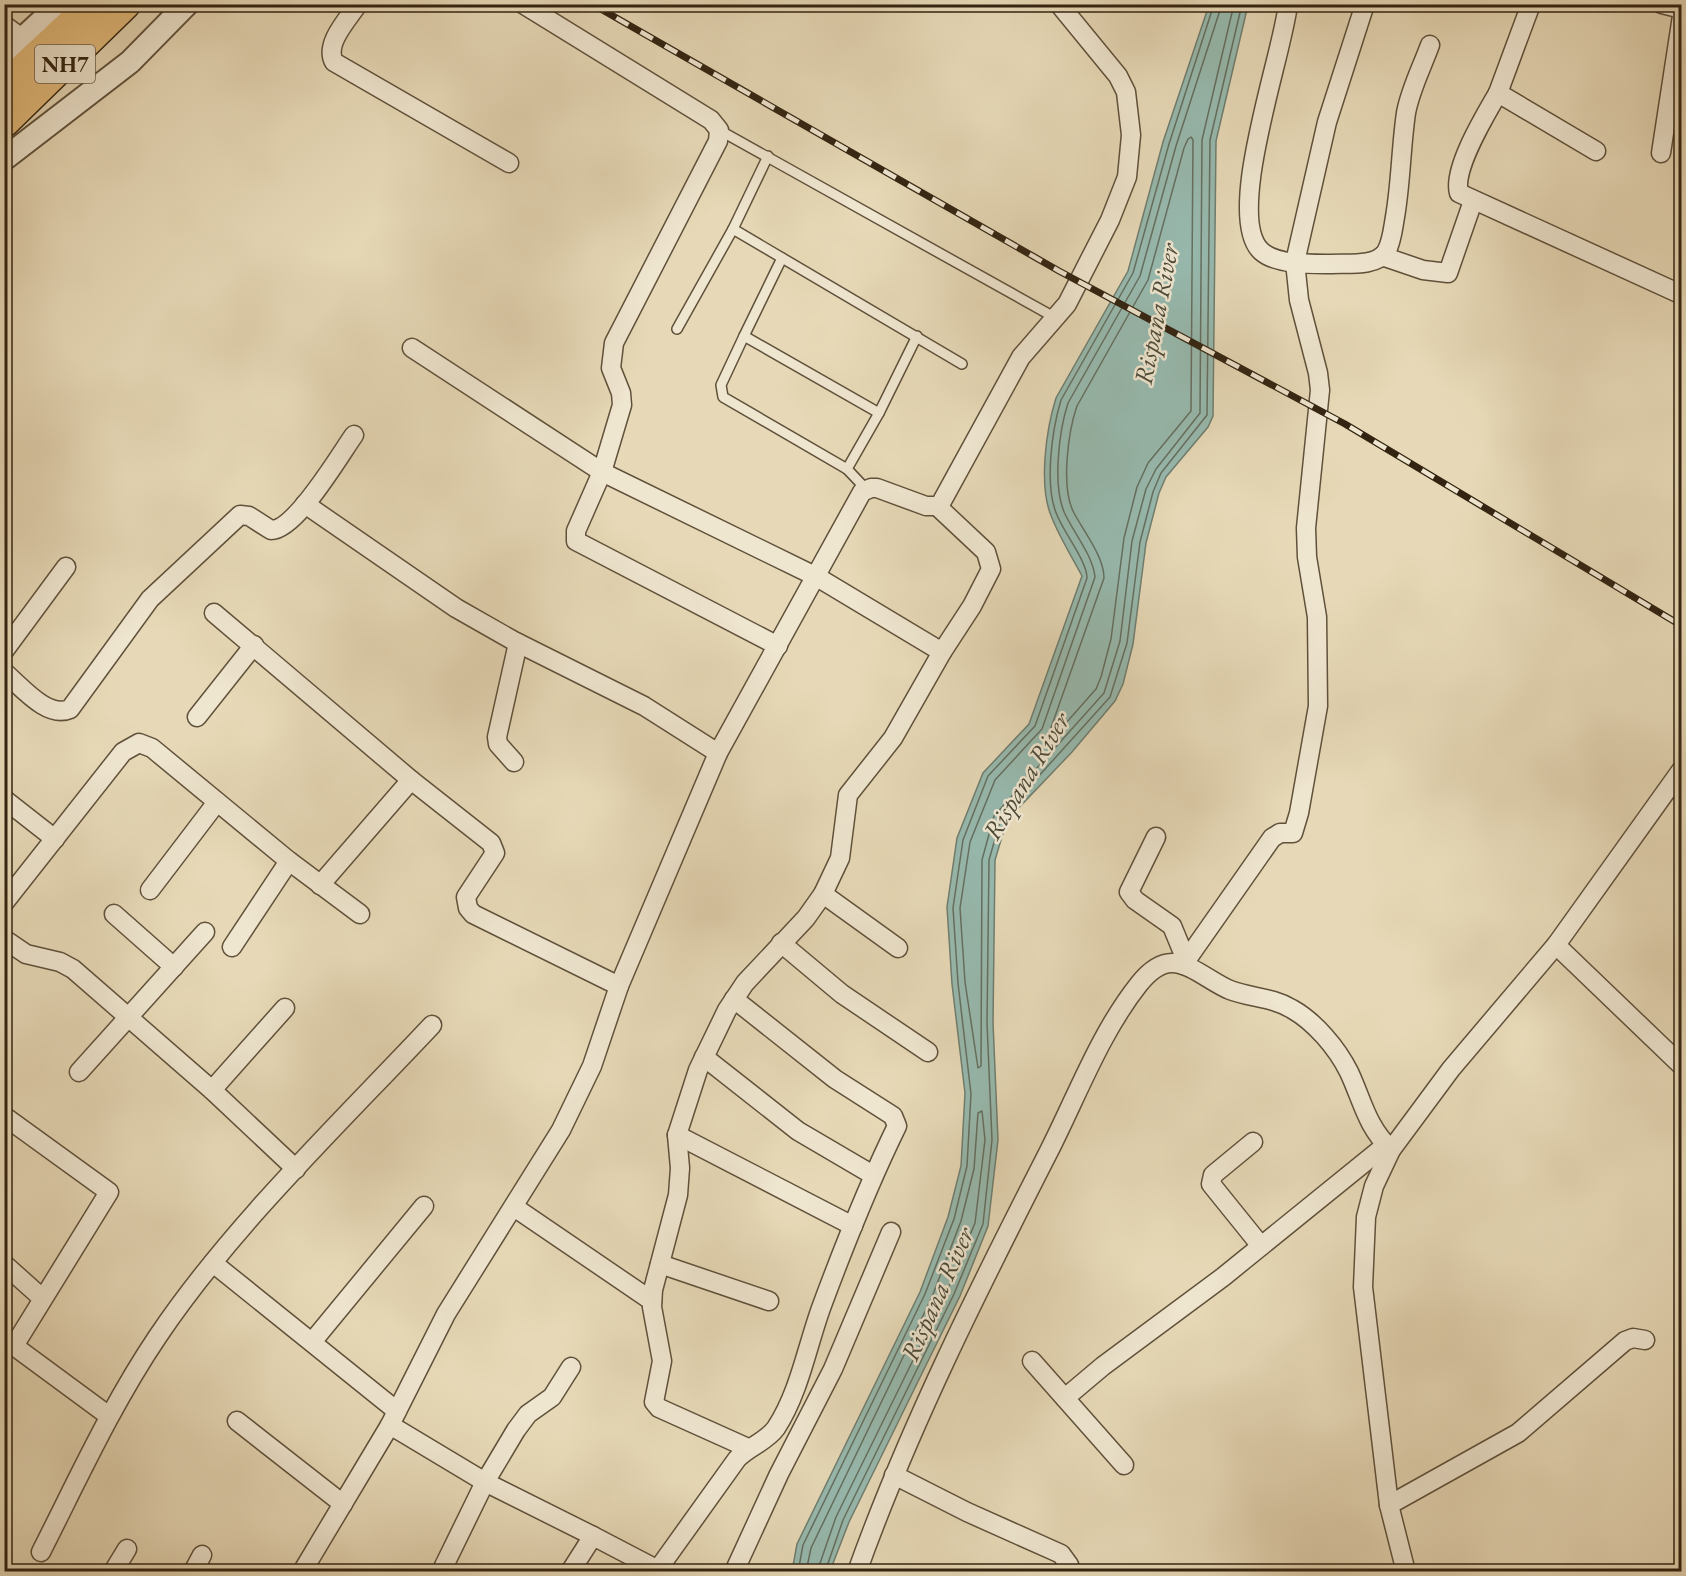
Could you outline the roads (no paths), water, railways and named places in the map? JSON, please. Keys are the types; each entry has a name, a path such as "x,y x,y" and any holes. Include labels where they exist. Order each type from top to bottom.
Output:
{"highway":[{"name":"NH7","path":"4,87 93,4"},
{"name":"NH7","path":"4,122 125,4"}],"street":[{"path":"4,56 60,4"},
{"path":"4,159 130,62 188,4"},
{"path":"358,4 332,45 331,57 334,62 509,163"},
{"path":"523,4 688,105 716,124 719,130 718,141 614,343 611,368 621,393 622,405 602,472 576,531 576,541 579,545 778,646"},
{"path":"937,506 1021,357 1067,304 1110,220 1127,177 1131,135 1129,103 1118,76 1059,4"},
{"path":"1288,4 1281,48 1259,129 1248,207 1249,228 1258,248 1268,256 1295,262 1352,263 1375,261 1382,256 1389,246 1402,174 1408,105 1430,45"},
{"path":"1185,962 1272,838 1280,833 1289,835 1293,832 1318,706 1317,617 1307,557 1306,528 1320,383 1303,318 1295,262 1327,122 1365,4"},
{"path":"1531,4 1498,93 1473,140 1458,180 1459,193 1678,293"},
{"path":"1662,4 1682,9"},
{"path":"1661,153 1682,16"},
{"path":"4,25 23,39"},
{"path":"1498,93 1596,151"},
{"path":"1382,256 1423,270 1448,273 1473,201"},
{"path":"412,348 602,472 817,577 942,652"},
{"path":"4,672 53,711 63,712 70,709 150,599 233,519 245,515 266,528 276,530 287,524 305,504 354,435"},
{"path":"302,1572 394,1418 446,1314 561,1130 600,1046 619,986 718,753 866,489 877,488 926,506 937,506 986,552 991,570 893,738 848,795 840,858 823,894 806,918 781,943 734,999 688,1094 677,1135 680,1168 678,1195 652,1301 661,1351 660,1380 654,1398 656,1405 748,1448"},
{"path":"305,504 396,569 456,608 518,644 612,688 718,753"},
{"path":"4,651 66,567"},
{"path":"214,613 411,780 486,837 495,853 466,897 468,908 473,914 619,986"},
{"path":"514,762 498,744 497,737 518,644"},
{"path":"198,717 254,645"},
{"path":"4,903 123,752 134,744 142,743 152,748 289,861 360,914"},
{"path":"1065,1398 1388,1148 1451,1069 1556,945 1682,770"},
{"path":"320,885 411,780"},
{"path":"4,799 55,839"},
{"path":"150,890 217,802"},
{"path":"1156,837 1129,892 1135,900 1172,926 1185,962"},
{"path":"232,947 289,861"},
{"path":"823,894 898,948"},
{"path":"114,914 174,967"},
{"path":"79,1072 205,932"},
{"path":"4,939 26,954 68,965 212,1090 296,1169"},
{"path":"781,943 842,994 928,1052"},
{"path":"1556,945 1682,1066"},
{"path":"857,1572 894,1475 976,1294 1105,1038 1147,975 1166,963 1185,962 1229,990 1278,1001 1304,1017 1338,1054 1349,1072 1370,1126 1388,1148"},
{"path":"213,1263 312,1342 394,1418 485,1482 659,1571 730,1468 748,1448 770,1435 785,1411 873,1175 897,1126 895,1118 836,1079 734,999"},
{"path":"212,1090 285,1008"},
{"path":"41,1552 109,1416 158,1337 213,1263 296,1169 432,1025"},
{"path":"704,1057 798,1131 873,1175"},
{"path":"4,1116 109,1192 9,1352 109,1416"},
{"path":"677,1135 854,1226"},
{"path":"1253,1142 1213,1175 1210,1184 1261,1246"},
{"path":"1388,1148 1366,1217 1363,1251 1364,1296 1389,1505 1406,1572"},
{"path":"312,1342 424,1206"},
{"path":"514,1207 652,1301"},
{"path":"734,1572 779,1474 833,1369 891,1232"},
{"path":"4,1264 42,1298"},
{"path":"660,1264 770,1301"},
{"path":"1389,1505 1518,1433 1625,1341 1633,1338 1645,1340"},
{"path":"1032,1360 1124,1465"},
{"path":"441,1572 485,1482 520,1425 528,1414 552,1397 571,1367"},
{"path":"237,1421 343,1504"},
{"path":"894,1475 967,1512 1061,1554 1069,1565 1066,1572"},
{"path":"570,1572 593,1536"},
{"path":"113,1572 127,1549"},
{"path":"194,1572 202,1555"}],"lane":[{"path":"719,130 1054,317"},
{"path":"677,329 733,229 768,156"},
{"path":"733,229 962,364"},
{"path":"782,258 721,386 723,397 847,470 866,489"},
{"path":"744,336 879,413"},
{"path":"847,470 879,413 917,336"}],"water":[{"name":"Rispana River","path":"1209,5 1248,5 1216,141 1213,416 1208,427 1166,477 1159,493 1146,543 1133,644 1123,684 1115,701 1072,752 1007,820 995,860 993,1023 998,1140 988,1226 960,1296 849,1522 830,1571 792,1571 797,1544 920,1292 948,1217 961,1166 965,1093 952,984 947,907 957,838 983,773 1029,724 1082,576 1052,518 1045,491 1045,458 1052,411 1056,398 1128,271 1163,142"}],"railway":[{"path":"592,4 1059,271 1345,424 1682,626"}]}
